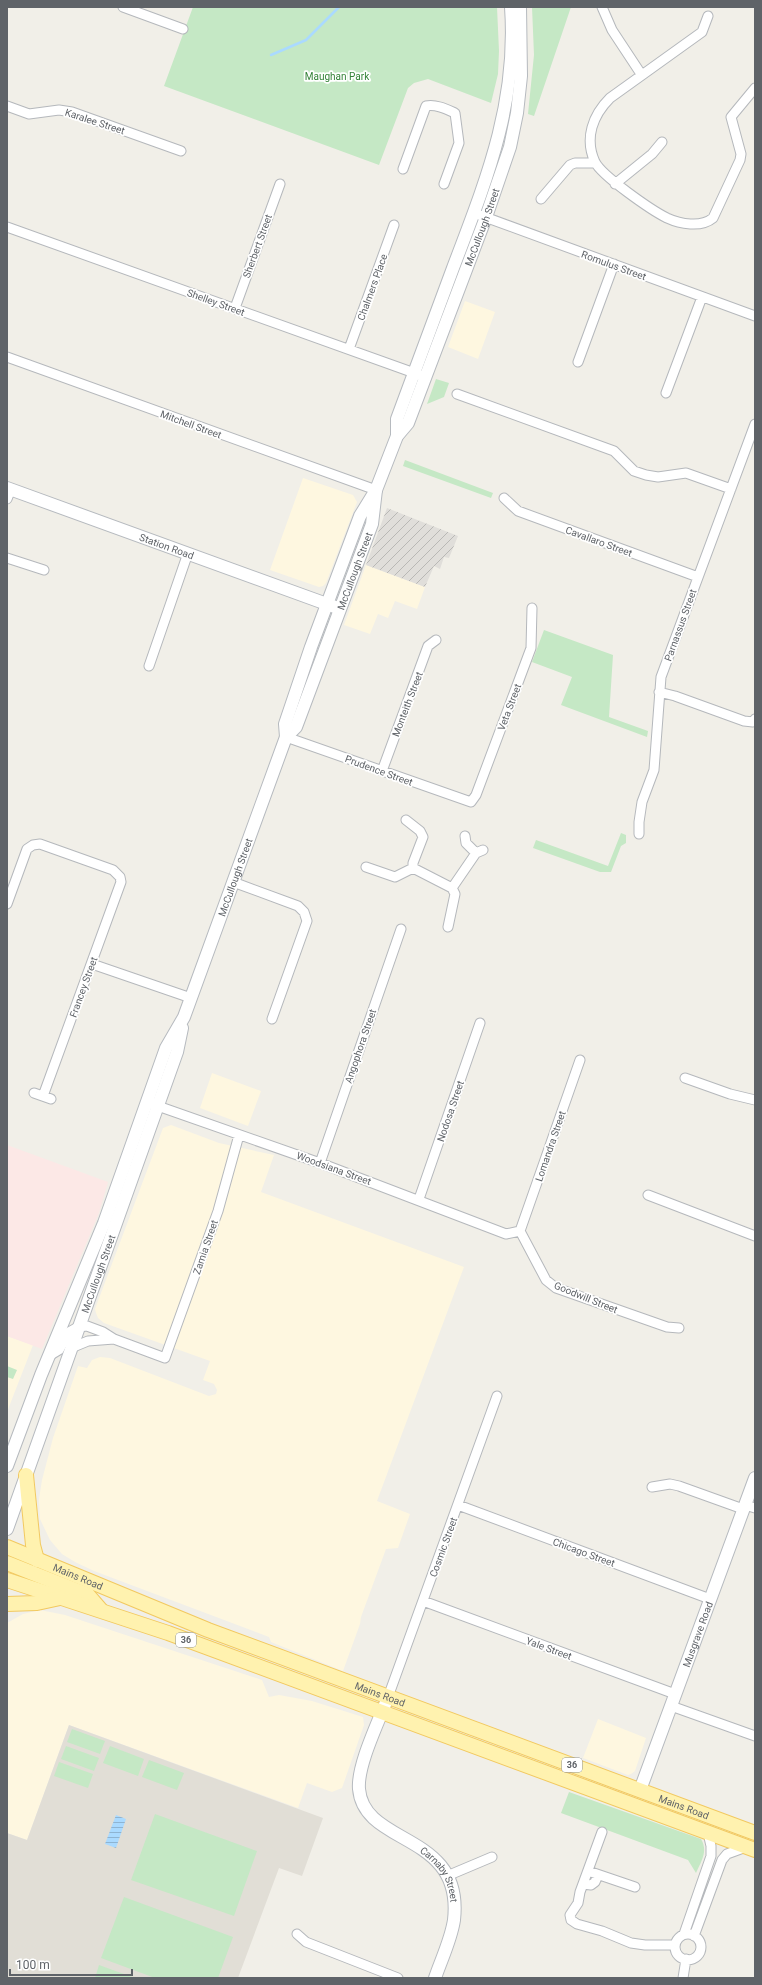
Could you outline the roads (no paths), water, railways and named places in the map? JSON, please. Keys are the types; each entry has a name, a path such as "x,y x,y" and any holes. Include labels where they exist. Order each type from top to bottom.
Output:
{"main road":[{"name":"McCullough Street","path":"420,375 504,119 510,80 513,38 511,7"},
{"name":"McCullough Street","path":"7,1466 49,1356 153,1104 177,1052 184,1017 286,737 285,724 360,516 376,490 397,436 397,419 420,375 486,218 510,147 517,113 521,76 520,7"},
{"name":"McCullough Street","path":"286,737 296,727 372,524 376,490"},
{"name":"Station Road","path":"8,492 188,553 340,608"},
{"name":"McCullough Street","path":"7,1528 71,1348 153,1104"},
{"path":"26,1475 33,1545 37,1560"},
{"name":"Musgrave Road","path":"640,1790 710,1599 748,1507 755,1478"},
{"name":"Mains Road","path":"7,1548 208,1630 755,1833"},
{"path":"7,1564 88,1595 102,1610"},
{"name":"Mains Road","path":"7,1580 102,1610 168,1633 751,1849"},
{"path":"7,1604 37,1603 63,1598"},
{"path":"382,1712 388,1697"},
{"name":"Carnaby Street","path":"382,1712 360,1773 359,1788 362,1801 369,1814 378,1822 430,1855 447,1876 454,1897 454,1922 434,1978"}],"street":[{"path":"123,7 137,9 183,29"},
{"path":"601,7 612,30 642,74"},
{"path":"708,16 702,32 642,74 599,108 592,125 590,138 596,163 615,184 667,218 699,224 707,223 713,218 740,160 741,154 731,117 755,88"},
{"path":"403,169 426,106 432,105 450,111 455,114 458,143 444,184"},
{"name":"Karalee Street","path":"7,106 29,114 59,110 72,112 181,151"},
{"path":"615,184 652,154 662,142"},
{"path":"541,199 570,165 575,163 596,163"},
{"name":"Sherbert Street","path":"235,308 280,184"},
{"name":"Romulus Street","path":"474,213 755,316"},
{"name":"Chalmers Place","path":"349,349 394,225"},
{"name":"Shelley Street","path":"7,227 420,375"},
{"path":"578,362 614,264"},
{"path":"666,393 702,297"},
{"name":"Mitchell Street","path":"7,357 376,490"},
{"path":"457,394 614,451 634,471 658,477 686,473 730,490"},
{"name":"Parnassus Street","path":"639,834 642,802 654,770 661,677 755,424"},
{"name":"Cavallaro Street","path":"504,498 518,511 698,577"},
{"path":"148,666 188,553"},
{"path":"7,558 44,570"},
{"name":"Veta Street","path":"471,802 476,796 531,648 532,608"},
{"name":"Monteith Street","path":"382,771 428,646 436,640"},
{"path":"659,692 754,721"},
{"name":"Prudence Street","path":"286,737 471,802"},
{"path":"406,820 420,831 423,837 413,863 413,868"},
{"path":"452,888 480,852 466,843 465,836"},
{"name":"Francey Street","path":"7,904 27,849 33,845 40,844 113,870 120,877 121,882 43,1096"},
{"path":"366,867 395,877 413,868"},
{"path":"413,868 452,888 455,894 448,927"},
{"path":"233,882 298,906 304,912 307,921 272,1019"},
{"name":"Angophora Street","path":"320,1163 400,929"},
{"path":"92,964 191,998"},
{"name":"Nodosa Street","path":"419,1199 480,1023"},
{"name":"Lomandra Street","path":"520,1231 580,1060"},
{"path":"686,1078 730,1094 755,1100"},
{"name":"Woodsiana Street","path":"153,1104 419,1199 506,1234 520,1231"},
{"name":"Zamia Street","path":"114,1339 165,1358 218,1211 239,1135"},
{"path":"648,1195 755,1236"},
{"name":"Goodwill Street","path":"520,1231 546,1280 556,1288 666,1327 679,1328"},
{"path":"49,1356 59,1350 69,1332 78,1327 92,1327 114,1339"},
{"path":"71,1348 88,1341 114,1339"},
{"name":"Cosmic Street","path":"388,1697 497,1396"},
{"path":"652,1487 670,1484 748,1507"},
{"name":"Chicago Street","path":"458,1505 710,1599"},
{"name":"Yale Street","path":"423,1601 673,1700 755,1736"},
{"path":"602,1832 583,1884 578,1903 570,1915 571,1920 577,1924 602,1931 630,1943 645,1945 675,1945"},
{"path":"684,1934 694,1936 699,1942 700,1951 694,1958 686,1959 678,1955 675,1945 680,1936 684,1934 711,1856 711,1846 708,1833"},
{"path":"694,1936 722,1860 727,1854 751,1849"},
{"path":"447,1876 492,1857"},
{"path":"588,1871 635,1887"},
{"path":"583,1884 591,1885 598,1875"},
{"path":"297,1934 306,1942 398,1978"},
{"path":"683,1978 686,1959"}],"water":[{"path":"116,1815 126,1819 116,1848 105,1844"}],"waterway":[{"path":"271,55 306,40 339,7"}],"park label":[{"name":"Maughan Park","path":"337,76"}]}
